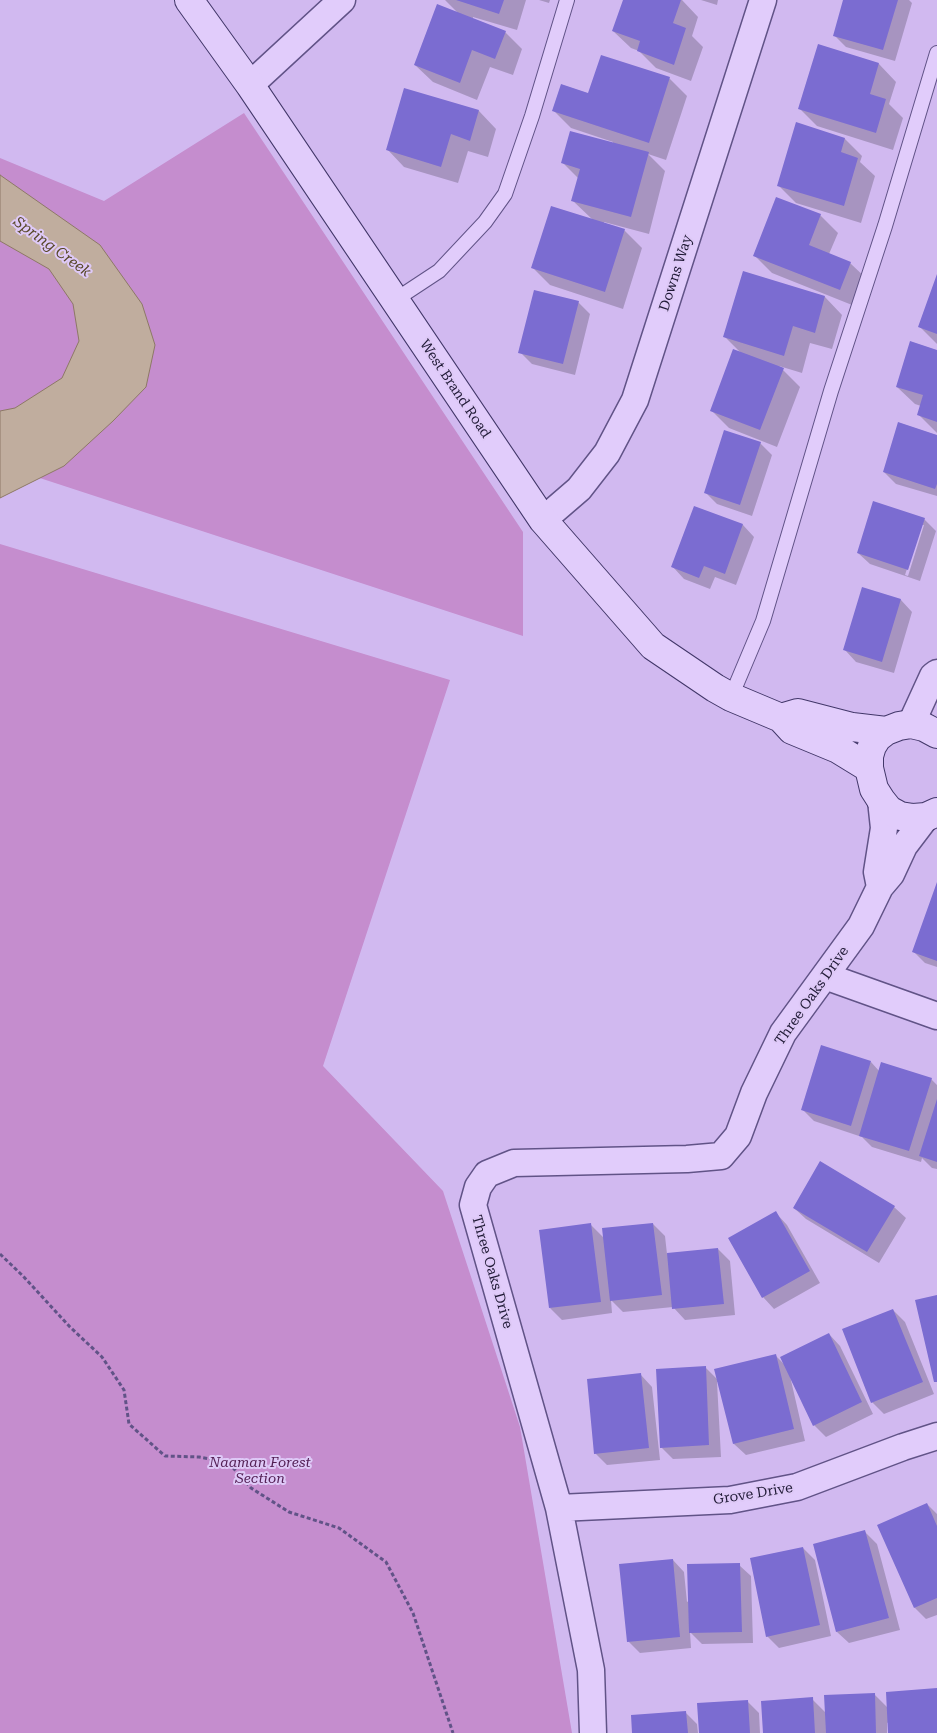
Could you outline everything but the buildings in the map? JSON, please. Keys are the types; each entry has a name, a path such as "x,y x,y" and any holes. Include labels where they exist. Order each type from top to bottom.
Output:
{"street":[{"name":"West Brand Road","path":"189,0 250,86 543,520 653,646 715,688 731,697 781,718 792,730 838,749 869,768"},
{"path":"250,86 342,0"},
{"name":"Downs Way","path":"543,520 579,489 607,453 635,400 763,0"},
{"path":"931,814 913,818 900,816 890,810 874,789 869,768 869,756 877,738 899,728 937,673"},
{"path":"781,718 798,713 852,727 924,727 937,734"},
{"name":"Three Oaks Drive","path":"880,887 877,872 884,828 881,800"},
{"name":"Three Oaks Drive","path":"593,1733 591,1670 559,1508 473,1205 478,1187 487,1174 514,1163 687,1159 721,1156 738,1136 754,1093 783,1033 861,926 880,887 891,874 904,846 931,814"},
{"path":"825,976 937,1016"},
{"name":"Grove Drive","path":"559,1508 730,1500 797,1488 903,1447 937,1436"}],"lane":[{"path":"395,300 439,271 485,222 505,194 532,116 567,0"},
{"path":"731,697 763,621 831,391 886,226 937,53"}],"path":[{"path":"0,1254 102,1358 124,1390 129,1424 165,1456 200,1456 228,1462 251,1488 289,1512 339,1528 386,1562 413,1613 453,1733"}],"green space":[{"path":"244,113 523,532 523,636 0,465 0,158 104,201"},
{"name":"Naaman Forest Section","path":"0,544 450,680 323,1066 443,1191 520,1427 572,1733 0,1733"}],"water":[{"name":"Spring Creek","path":"0,175 100,245 142,304 155,345 146,387 113,421 64,466 0,498 0,411 15,408 62,378 79,341 73,304 49,269 0,241"}]}
